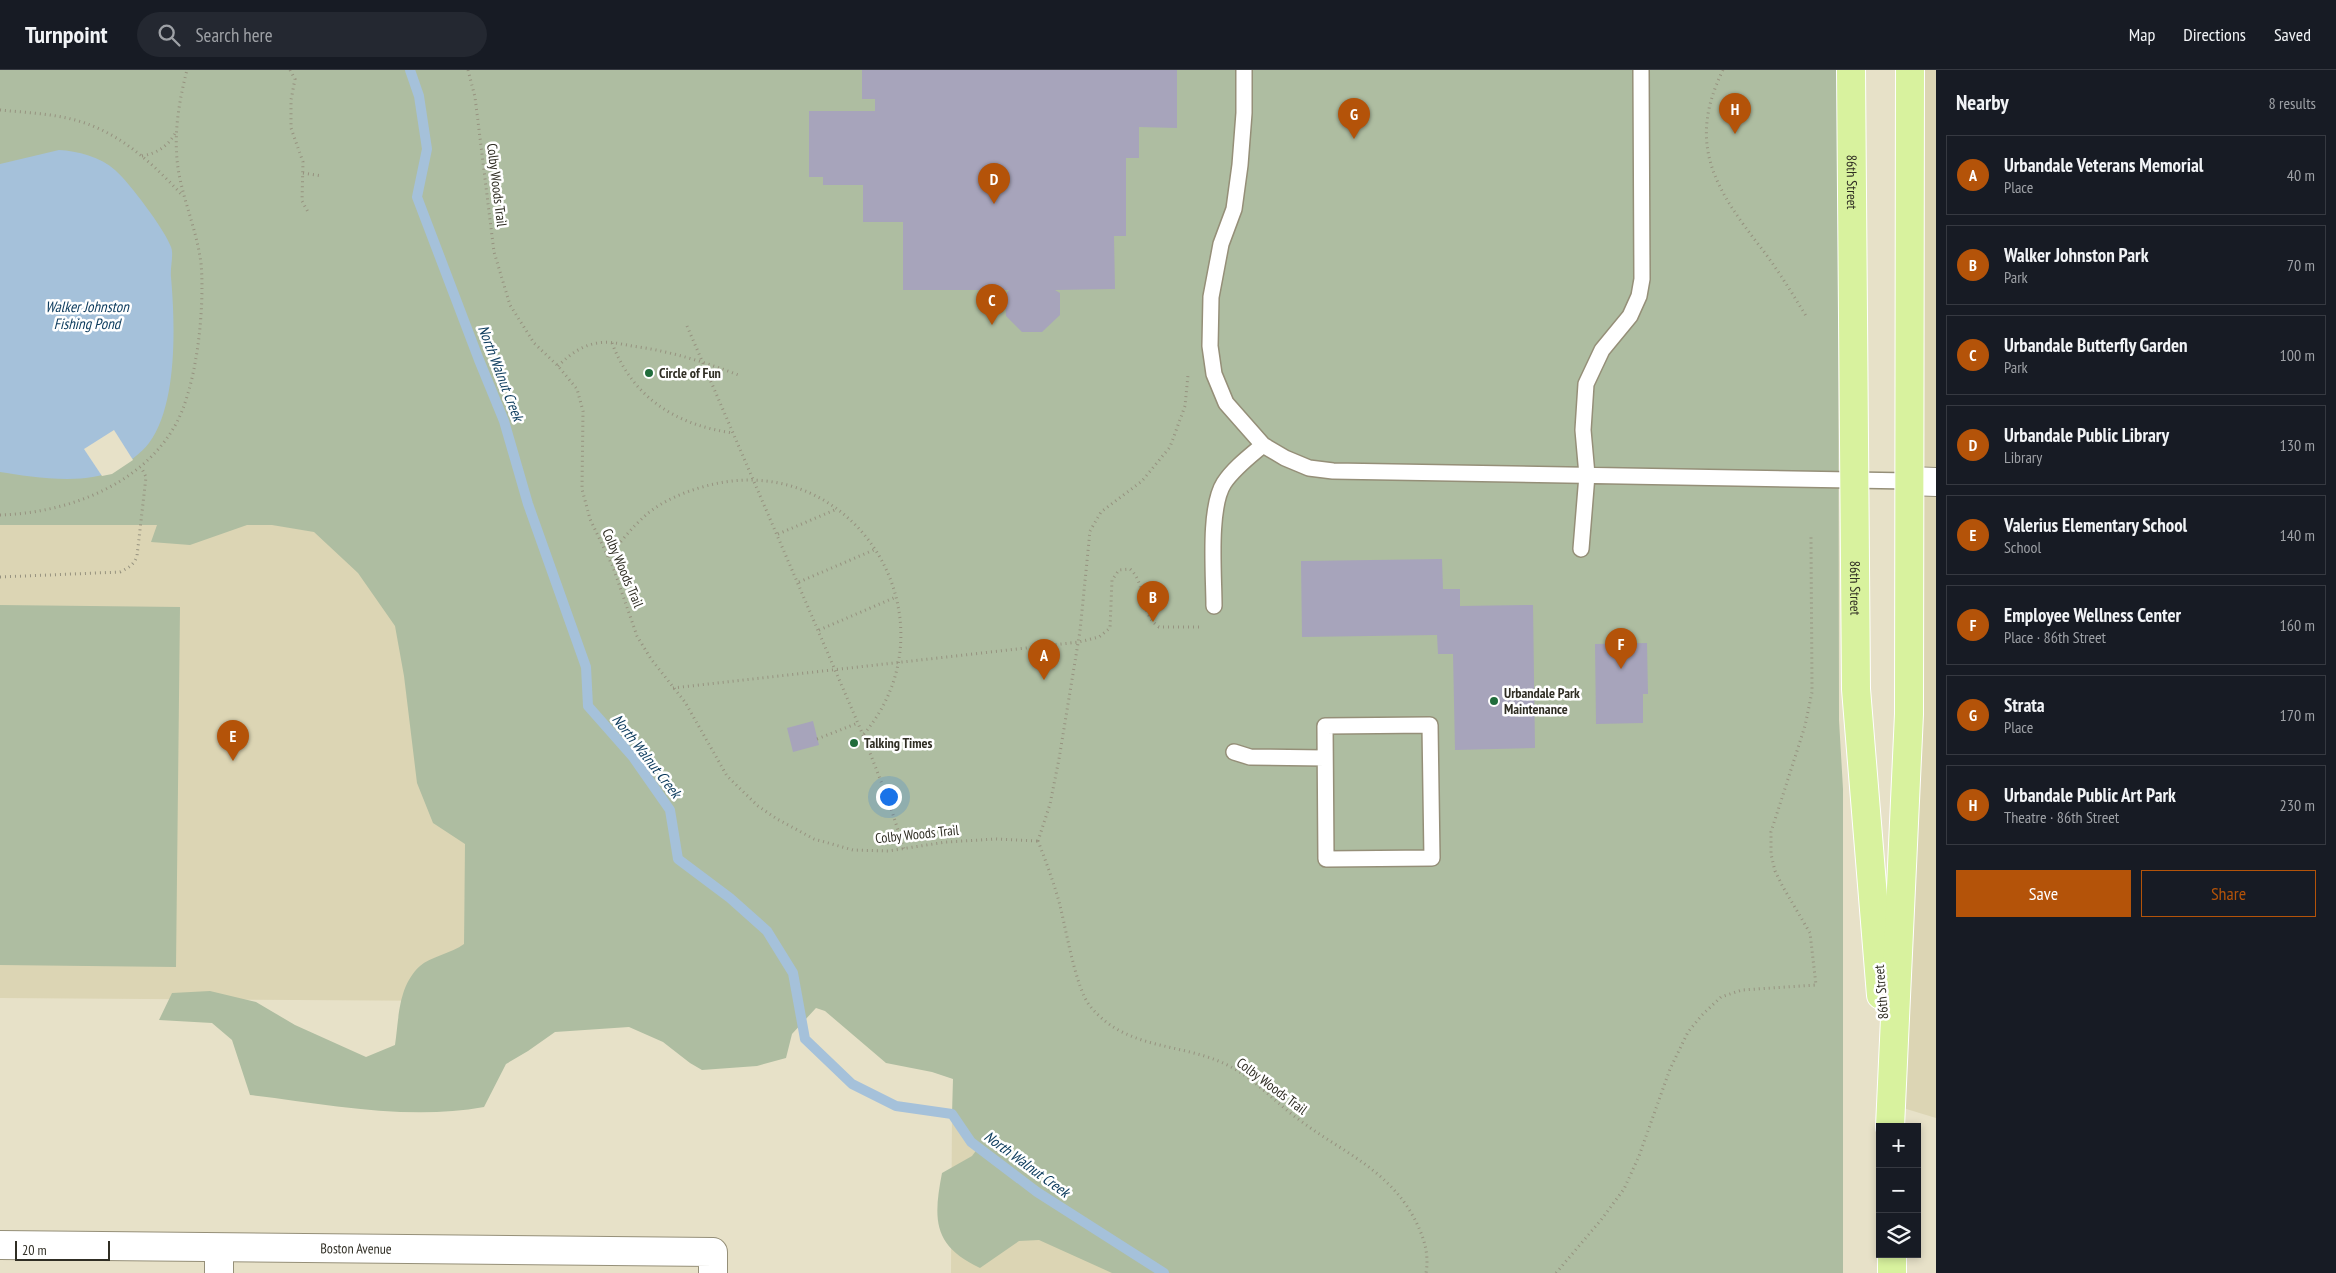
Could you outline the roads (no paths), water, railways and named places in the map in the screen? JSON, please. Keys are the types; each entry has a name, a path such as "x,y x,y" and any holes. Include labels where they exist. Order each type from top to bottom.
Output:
{"main road":[{"name":"86th Street","path":"1851,70 1856,689 1890,1115"},
{"name":"86th Street","path":"1890,1115 1909,714 1923,481 1910,70"}],"street":[{"name":"Boston Avenue","path":"0,1245 219,1261 713,1262"}],"lane":[{"path":"1244,70 1244,113 1240,165 1234,209 1221,244 1211,297 1210,346 1214,374 1226,403 1264,445 1285,458 1309,468 1333,471 1923,481"},
{"path":"1581,549 1587,475 1583,430 1583,399 1586,384 1602,350 1630,316 1639,296 1642,279 1641,70"},
{"path":"1214,606 1215,503 1229,477 1238,466 1264,445"},
{"path":"1430,725 1432,858 1326,859 1325,758 1325,726 1430,725"},
{"path":"1234,752 1250,758 1325,758"}],"water":[{"name":"Walker Johnston Fishing Pond","path":"59,150 88,155 115,170 154,218 171,247 172,254 172,363 170,385 158,427 146,447 124,464 104,474 75,479 43,478 0,472 0,164"}],"waterway":[{"name":"North Walnut Creek","path":"410,70 419,96 427,149 417,197 504,421 528,504 586,667 588,706 633,757 670,810 678,859 730,898 767,931 793,973 805,1039 852,1084 896,1106 952,1114 971,1142 1037,1192 1164,1273"}],"place":[{"name":"Urbandale Public Art Park","path":"1735,134"},
{"name":"Strata","path":"1354,139"},
{"name":"Urbandale Public Library","path":"994,204"},
{"name":"Urbandale Butterfly Garden","path":"992,325"},
{"name":"Circle of Fun","path":"649,373"},
{"name":"Walker Johnston Park","path":"1153,622"},
{"name":"Employee Wellness Center","path":"1621,669"},
{"name":"Urbandale Veterans Memorial","path":"1044,680"},
{"name":"Urbandale Park Maintenance","path":"1494,701"},
{"name":"Talking Times","path":"854,743"},
{"name":"Valerius Elementary School","path":"233,761"}]}
